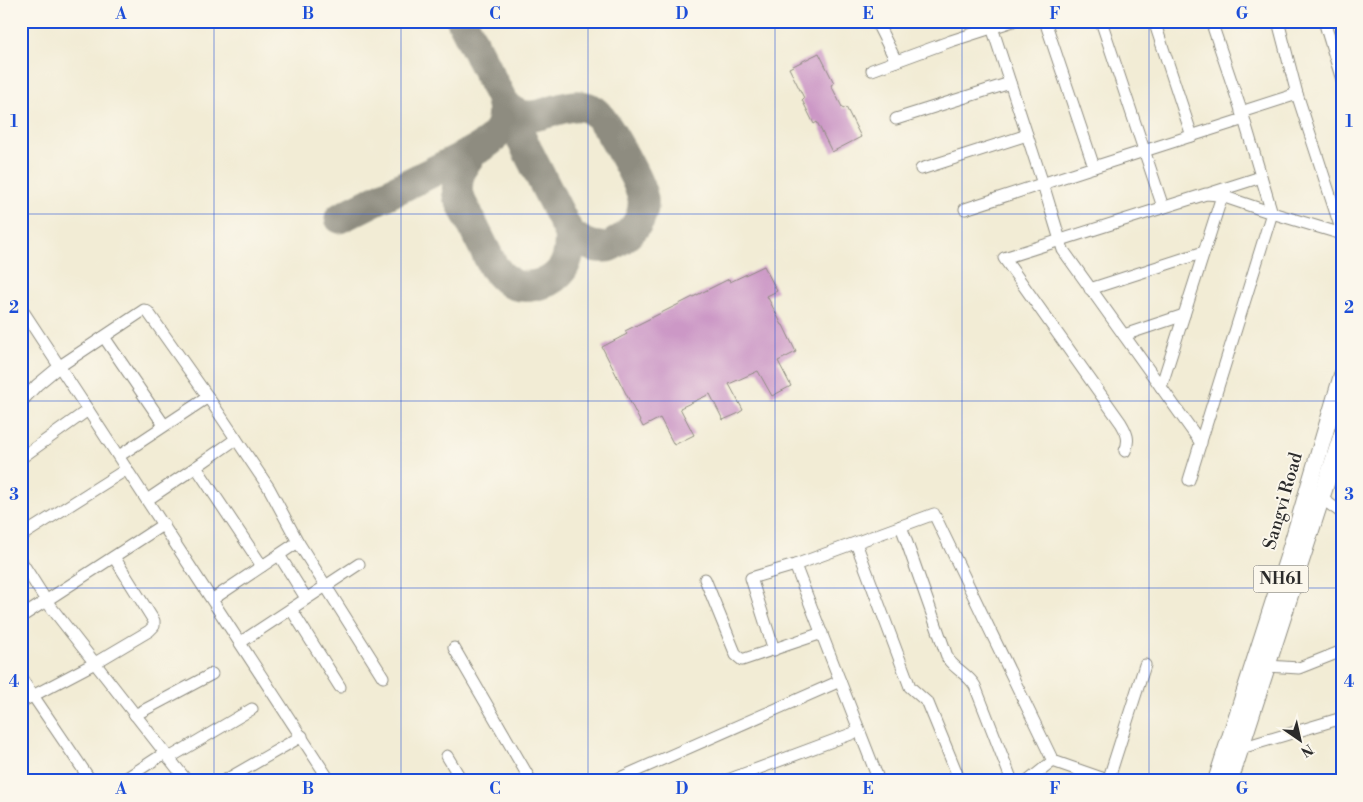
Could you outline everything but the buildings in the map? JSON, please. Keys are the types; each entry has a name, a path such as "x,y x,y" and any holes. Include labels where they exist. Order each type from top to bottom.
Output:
{"highway":[{"name":"Sangvi Road","path":"1230,781 1267,666 1314,494 1342,375"},
{"name":"Sangvi Road","path":"1216,781 1288,557 1314,494 1342,434"}],"street":[{"path":"876,21 896,61"},
{"path":"872,70 991,25 1012,21"},
{"path":"1045,21 1094,167"},
{"path":"1101,21 1163,207"},
{"path":"1154,21 1192,136"},
{"path":"1189,480 1272,213 1211,21"},
{"path":"1278,21 1298,94 1342,233"},
{"path":"1324,21 1342,80"},
{"path":"991,25 1063,250 1201,444"},
{"path":"896,119 1010,83"},
{"path":"965,209 1192,136 1298,94"},
{"path":"921,169 1027,135"},
{"path":"1125,452 1129,444 1127,434 1121,423 1004,258 1261,177"},
{"path":"1206,194 1222,196 1272,213 1342,233"},
{"path":"1161,386 1222,196"},
{"path":"1090,289 1204,252"},
{"path":"21,308 213,599 330,781"},
{"path":"21,402 37,385 60,366 141,311 148,312 269,488 298,542 383,677"},
{"path":"1124,335 1184,315"},
{"path":"104,337 164,425"},
{"path":"119,456 208,397"},
{"path":"21,458 88,410"},
{"path":"148,500 236,439"},
{"path":"196,467 262,566"},
{"path":"21,536 127,469"},
{"path":"1314,494 1342,513"},
{"path":"774,650 751,578 795,565 934,514 1052,761 1109,781 1145,665"},
{"path":"21,617 47,602 164,524"},
{"path":"901,526 948,659 976,686 1012,781"},
{"path":"213,599 298,542"},
{"path":"856,543 910,687 928,703 960,781"},
{"path":"279,555 306,598"},
{"path":"21,702 94,664 149,631 154,626 154,621 114,557"},
{"path":"21,561 47,602 187,781"},
{"path":"241,642 359,564"},
{"path":"795,565 877,780"},
{"path":"706,579 736,656 739,659 745,660 822,633"},
{"path":"291,609 340,687"},
{"path":"454,648 531,781"},
{"path":"1267,666 1298,668 1342,651"},
{"path":"135,715 212,674"},
{"path":"21,678 91,781"},
{"path":"613,781 840,680"},
{"path":"122,781 252,709"},
{"path":"1241,748 1342,718"},
{"path":"726,781 859,731"},
{"path":"224,781 302,736"},
{"path":"447,756 462,781"},
{"path":"1028,781 1052,761"}],"taxiway":[{"path":"462,21 569,233 586,244 596,247 611,246 628,234 640,219 643,199 637,181 624,156 598,115 589,108 578,106 533,116 522,116 512,111 509,108 504,103 502,101 501,100"},
{"path":"340,218 489,142 500,126 503,115 501,100"},
{"path":"474,151 460,172 457,189 458,196 493,266 505,279 516,285 529,286 542,284 554,278 562,270 567,260 569,233"}]}
